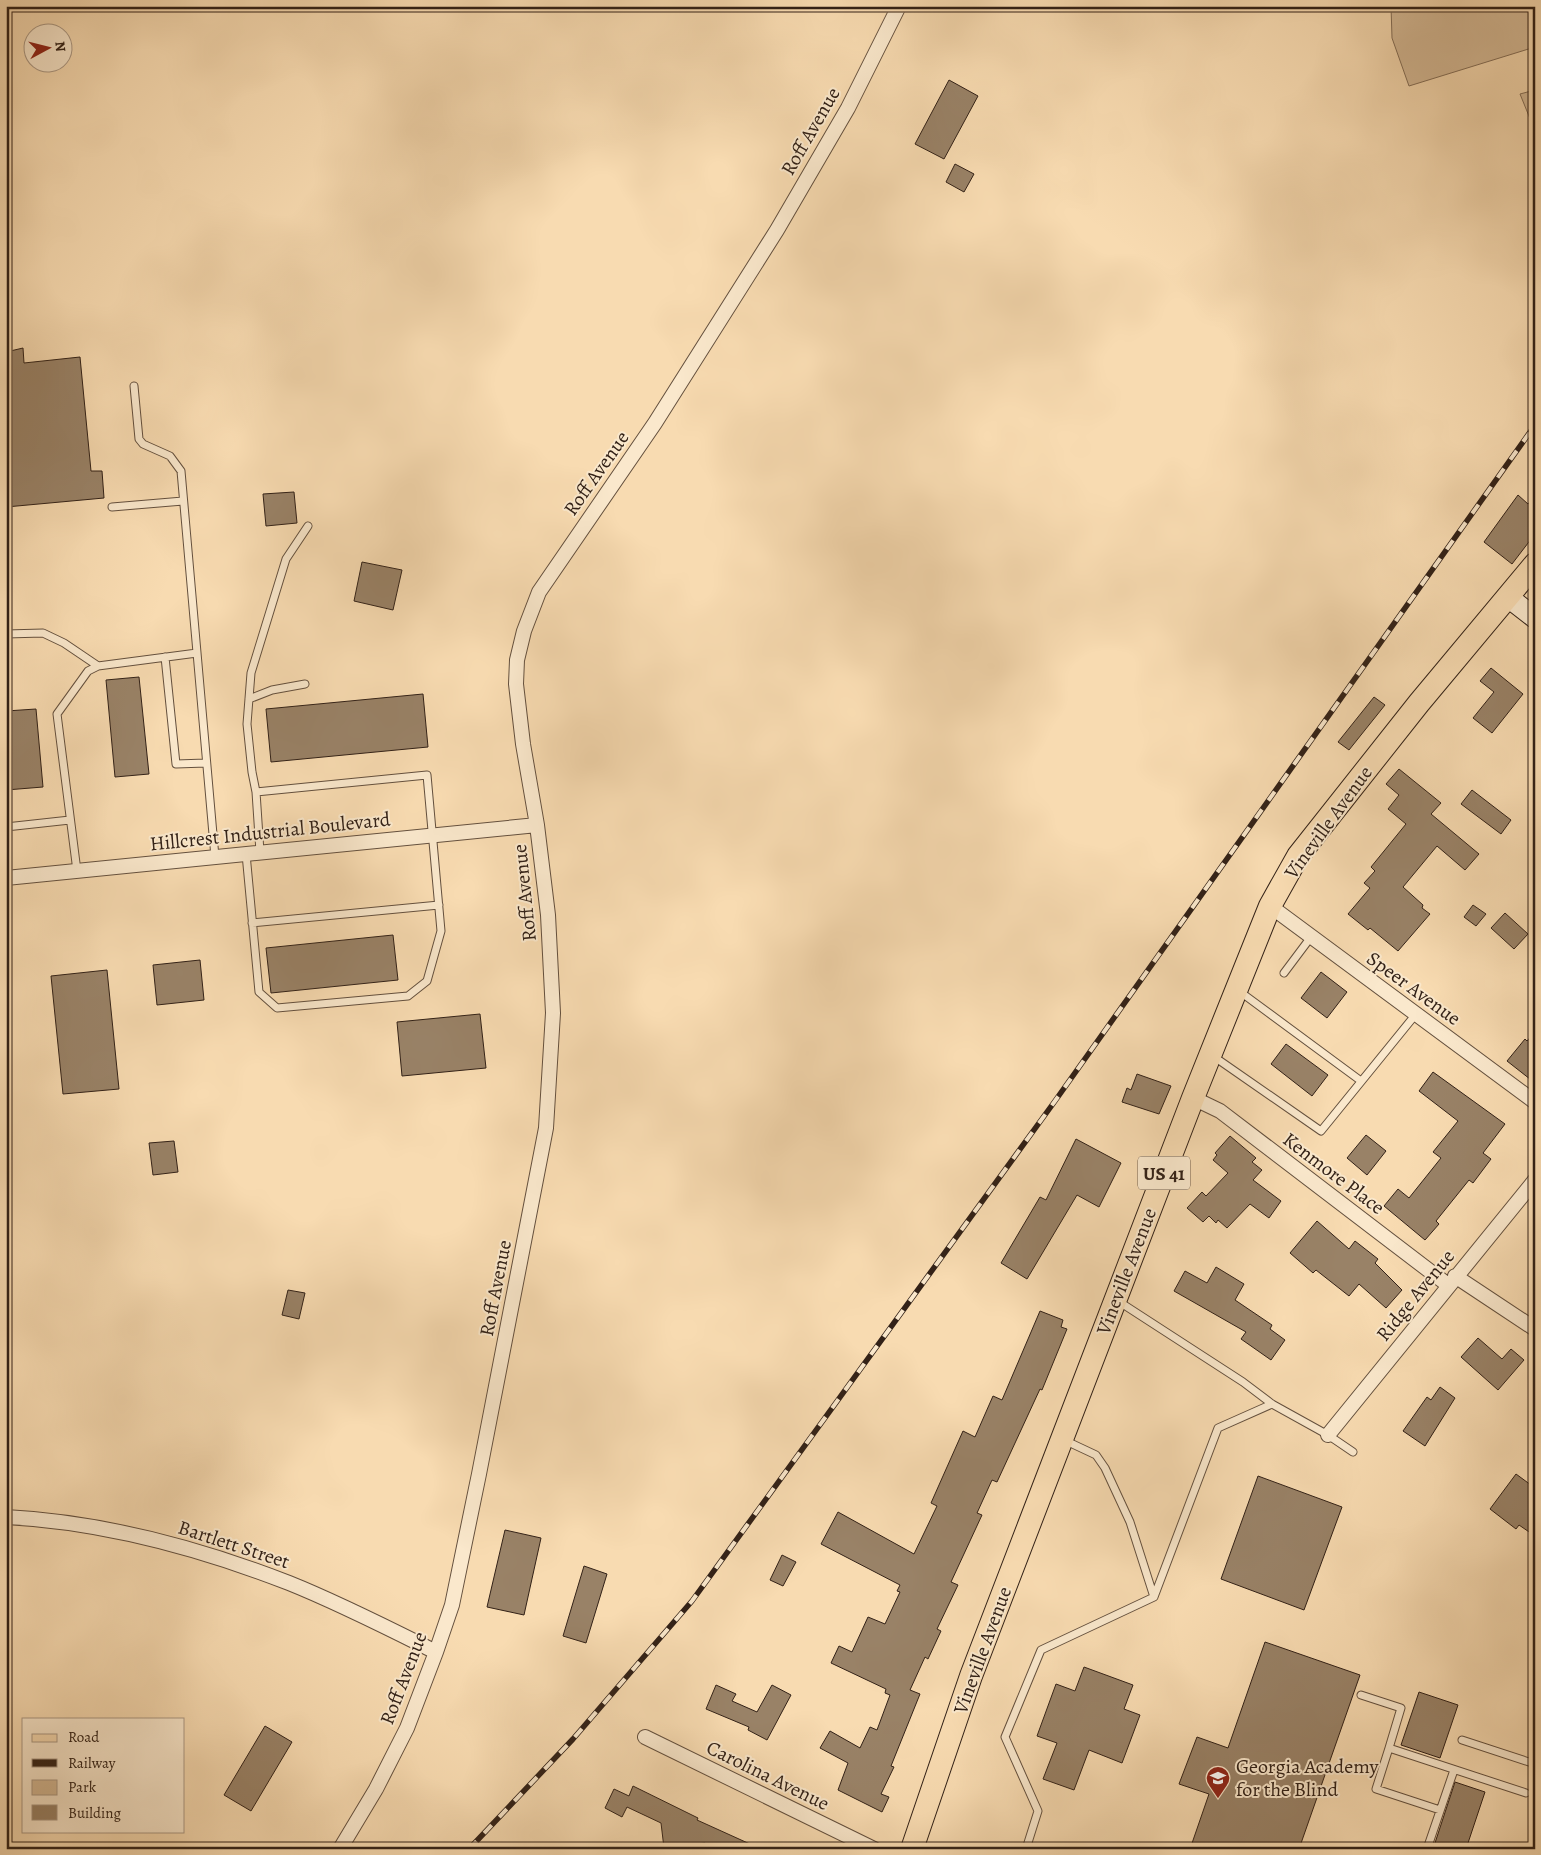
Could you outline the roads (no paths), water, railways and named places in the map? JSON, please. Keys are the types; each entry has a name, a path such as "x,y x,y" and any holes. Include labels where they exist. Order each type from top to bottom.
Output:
{"main road":[{"name":"Vineville Avenue","path":"912,1849 971,1676 1193,1098 1270,906 1298,856 1418,703 1535,564"}],"street":[{"name":"Roff Avenue","path":"340,1849 376,1789 407,1728 452,1605 546,1128 553,1013 548,915 516,684 517,660 524,631 539,592 655,423 777,230 848,108 899,6"},
{"path":"1508,597 1535,618"},
{"name":"Hillcrest Industrial Boulevard","path":"6,878 537,825"},
{"name":"Speer Avenue","path":"1270,906 1535,1102"},
{"name":"Kenmore Place","path":"1193,1098 1220,1111 1452,1281 1535,1329"},
{"name":"Ridge Avenue","path":"1328,1436 1535,1180"},
{"name":"Bartlett Street","path":"6,1517 34,1518 136,1534 211,1556 288,1583 342,1606 436,1652"},
{"name":"Carolina Avenue","path":"645,1737 874,1849"}],"lane":[{"path":"134,386 139,439 143,444 170,456 181,471 214,857"},
{"path":"112,507 183,500"},
{"path":"260,852 256,792 247,724 250,673 286,559 308,526"},
{"path":"6,634 43,633 64,643 98,666"},
{"path":"77,871 57,714 88,670 98,666 197,654"},
{"path":"165,657 176,764 206,763"},
{"path":"249,699 272,690 305,684"},
{"path":"246,854 259,992 277,1008 408,996 427,981 441,931 427,775 256,792"},
{"path":"6,827 70,820"},
{"path":"252,923 439,905"},
{"path":"1284,973 1311,937"},
{"path":"1237,989 1361,1081"},
{"path":"1210,1055 1321,1131 1416,1014"},
{"path":"1116,1299 1243,1382 1272,1404 1353,1452"},
{"path":"1026,1849 1038,1811 1005,1737 1041,1650 1154,1597 1218,1428 1272,1404"},
{"path":"1062,1439 1096,1456 1105,1468 1130,1522 1154,1597"},
{"path":"1361,1696 1401,1708 1376,1789 1440,1810"},
{"path":"1462,1740 1535,1764"},
{"path":"1389,1748 1526,1793"},
{"path":"1427,1849 1454,1770"}],"railway":[{"path":"469,1849 573,1739 692,1601 1055,1101 1535,425"}],"place":[{"name":"Georgia Academy for the Blind","path":"1218,1799"}]}
